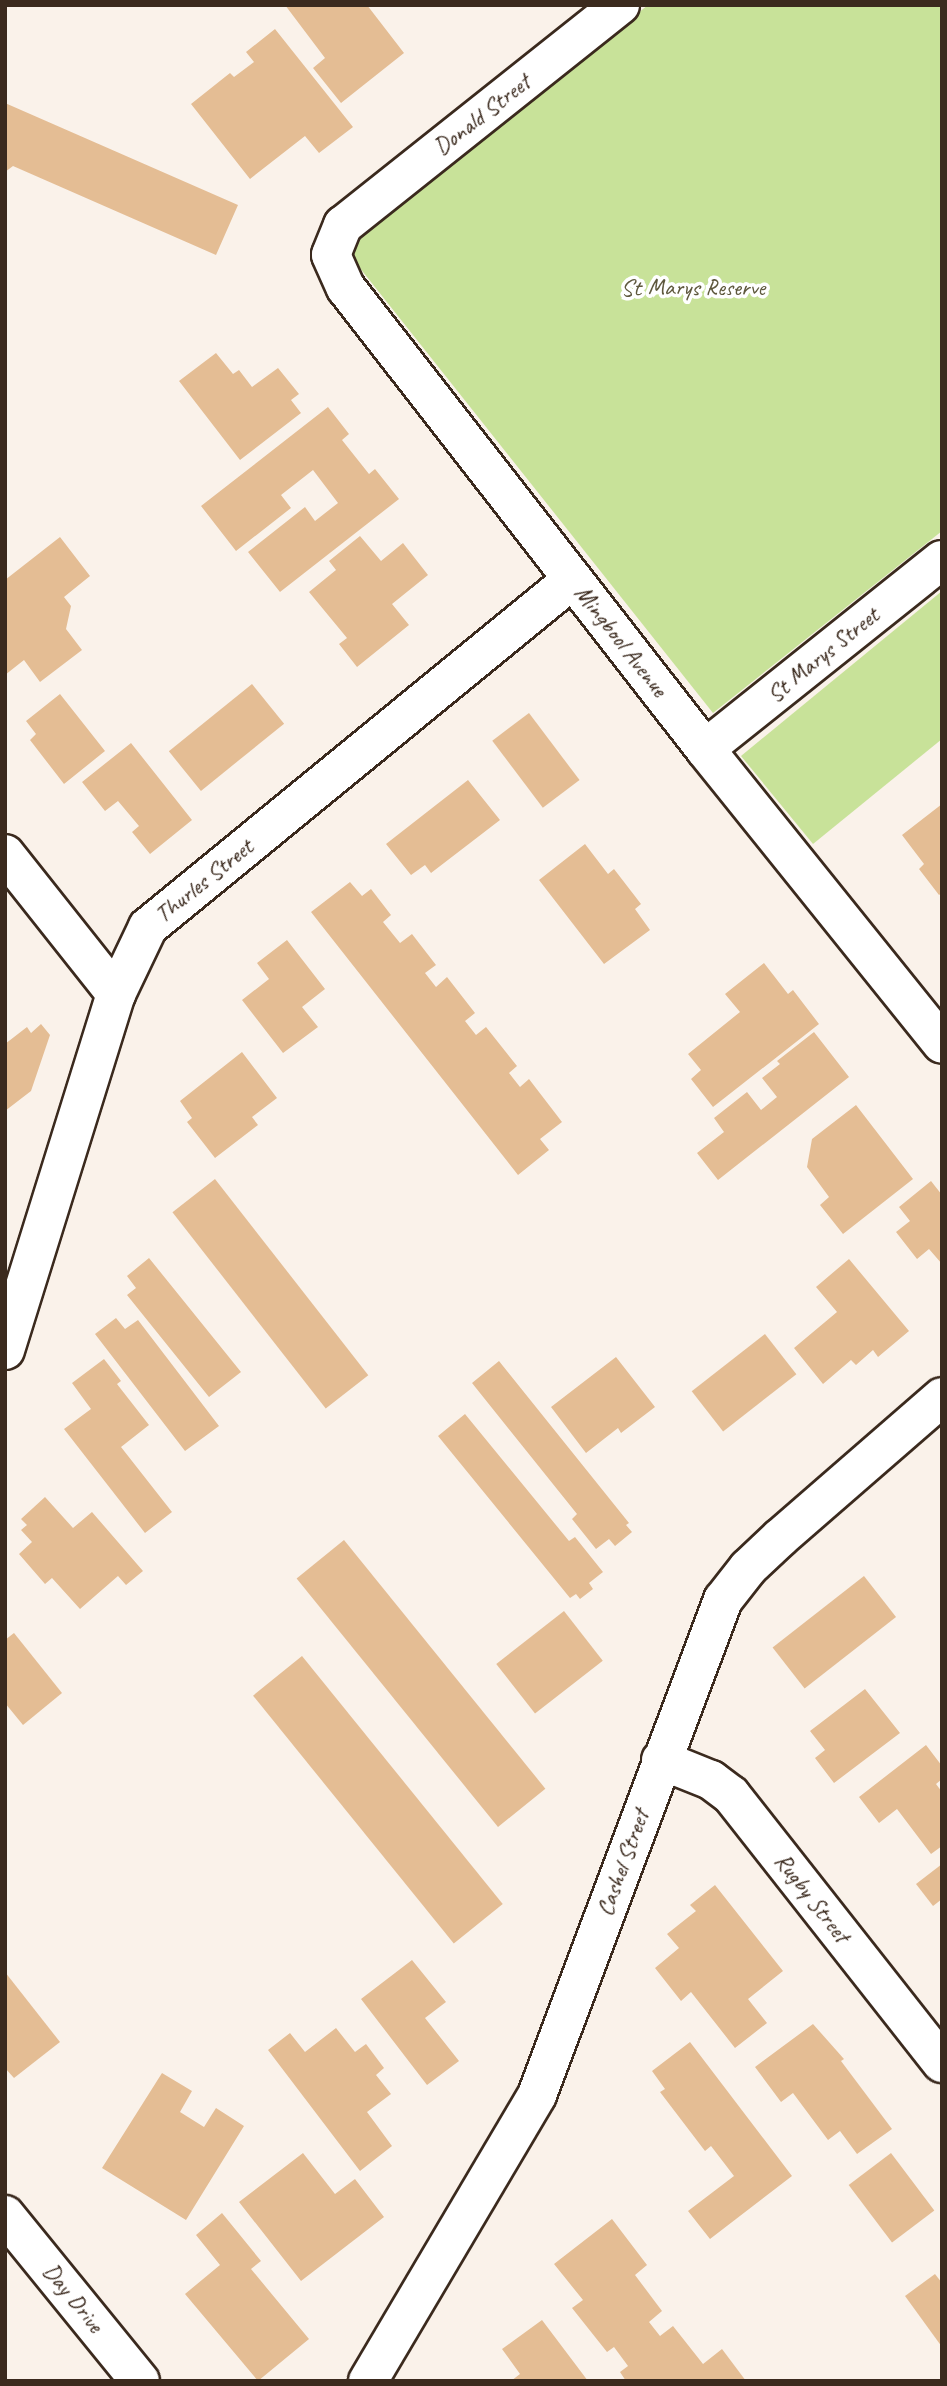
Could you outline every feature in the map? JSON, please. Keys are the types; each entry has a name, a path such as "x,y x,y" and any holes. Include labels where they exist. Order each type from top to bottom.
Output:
{"street":[{"name":"Donald Street","path":"343,225 620,5"},
{"name":"Mingbool Avenue","path":"343,225 331,255 346,288 705,749 942,1044"},
{"name":"St Marys Street","path":"705,749 942,560"},
{"name":"Thurles Street","path":"5,1350 116,994 148,927 573,579"},
{"path":"5,854 116,994"},
{"name":"Cashel Street","path":"368,2381 537,2095 723,1600 748,1568 942,1397"},
{"name":"Rugby Street","path":"661,1760 711,1780 730,1795 942,2063"},
{"name":"Day Drive","path":"5,2215 140,2381"}],"green space":[{"name":"St Marys Reserve","path":"648,5 942,5 942,531 713,713 344,248"},
{"path":"942,591 942,739 813,844 741,756"}],"building":[{"path":"285,5 367,5 404,53 341,103 313,68 325,58"},
{"path":"275,29 353,127 319,153 305,136 250,179 191,104 230,73 234,77 254,62 246,52"},
{"path":"5,103 238,205 216,255 13,166 5,172"},
{"path":"216,353 233,374 239,370 252,387 278,368 299,394 291,400 301,413 240,460 179,381"},
{"path":"328,407 349,434 342,440 369,474 375,469 399,499 280,592 248,552 305,507 315,521 338,503 313,470 281,495 291,508 236,551 201,506"},
{"path":"360,536 381,561 403,543 428,575 392,604 409,625 357,667 339,644 347,638 309,592 336,570 329,561"},
{"path":"60,537 90,576 64,597 71,606 66,629 82,650 40,682 24,660 5,675 5,580"},
{"path":"252,684 284,724 201,791 169,751"},
{"path":"60,694 105,751 64,784 30,740 36,734 26,721"},
{"path":"529,713 580,780 543,808 492,741"},
{"path":"131,743 192,820 150,854 132,832 139,826 118,801 105,811 82,782"},
{"path":"468,780 500,820 431,873 425,865 411,875 386,844"},
{"path":"942,804 942,893 939,895 919,869 924,864 902,835"},
{"path":"585,844 608,874 614,869 641,904 635,909 650,930 604,964 539,880"},
{"path":"350,882 362,896 371,889 391,915 383,922 400,943 412,934 436,965 425,973 436,987 447,977 475,1013 465,1021 476,1035 486,1027 517,1066 509,1073 520,1087 529,1079 562,1122 540,1139 549,1150 518,1175 311,912"},
{"path":"287,940 325,989 302,1007 318,1027 283,1053 242,1000 269,979 257,963"},
{"path":"764,963 788,994 793,990 819,1024 713,1107 691,1079 701,1070 688,1054 740,1012 725,994"},
{"path":"41,1024 50,1035 31,1091 5,1111 5,1044 27,1027 31,1033"},
{"path":"814,1032 849,1077 718,1180 697,1153 724,1132 714,1118 747,1092 761,1110 777,1097 762,1078 780,1064 777,1061"},
{"path":"242,1052 277,1098 252,1117 258,1125 215,1158 187,1122 192,1118 180,1101"},
{"path":"856,1105 913,1179 843,1234 820,1205 829,1197 807,1167 812,1139"},
{"path":"215,1179 368,1375 326,1408 172,1212"},
{"path":"931,1181 942,1195 942,1264 929,1249 917,1259 896,1232 910,1221 899,1207"},
{"path":"149,1258 241,1372 209,1397 127,1295 136,1288 127,1276"},
{"path":"849,1259 909,1331 878,1357 873,1350 856,1365 851,1360 823,1384 794,1348 837,1312 816,1287"},
{"path":"116,1318 125,1329 138,1320 219,1426 185,1451 95,1334"},
{"path":"765,1334 796,1374 723,1431 692,1391"},
{"path":"616,1357 655,1407 621,1433 618,1428 586,1453 551,1407"},
{"path":"104,1359 121,1381 117,1384 149,1425 121,1447 172,1512 145,1533 64,1429 91,1409 72,1383"},
{"path":"499,1361 629,1523 626,1525 632,1532 615,1546 609,1539 596,1549 572,1519 577,1514 472,1383"},
{"path":"465,1414 569,1541 575,1537 603,1572 589,1583 593,1589 580,1599 576,1594 570,1598 438,1436"},
{"path":"45,1497 73,1528 92,1512 143,1571 126,1585 118,1576 80,1609 52,1578 45,1584 19,1554 32,1542 21,1530 27,1525 21,1519"},
{"path":"344,1540 545,1789 498,1827 297,1578"},
{"path":"864,1576 896,1617 805,1688 773,1647"},
{"path":"564,1611 603,1661 535,1714 496,1664"},
{"path":"14,1633 62,1693 23,1725 5,1703 5,1640"},
{"path":"302,1656 503,1904 454,1944 253,1696"},
{"path":"865,1689 900,1733 834,1783 815,1758 825,1750 810,1731"},
{"path":"926,1745 942,1766 942,1779 936,1784 942,1792 942,1846 931,1854 897,1809 879,1823 859,1797"},
{"path":"942,1864 942,1899 933,1906 916,1884"},
{"path":"715,1885 783,1971 748,1999 767,2023 735,2048 691,1992 681,2001 655,1968 679,1948 667,1934 696,1911 690,1905"},
{"path":"412,1960 446,2002 425,2018 459,2061 427,2085 361,1999"},
{"path":"5,1972 60,2042 14,2078 5,2068"},
{"path":"813,2024 844,2059 841,2061 892,2129 857,2154 840,2131 828,2140 793,2093 781,2102 755,2067"},
{"path":"336,2028 355,2052 366,2044 384,2068 376,2075 391,2094 367,2112 392,2146 360,2171 268,2050 290,2033 305,2052"},
{"path":"690,2042 792,2176 710,2239 688,2211 734,2176 711,2146 705,2151 660,2092 665,2089 652,2071"},
{"path":"162,2073 192,2091 180,2112 204,2127 216,2108 244,2126 186,2220 102,2168"},
{"path":"303,2153 335,2194 355,2179 384,2217 301,2281 239,2202"},
{"path":"891,2153 934,2211 892,2242 849,2185"},
{"path":"222,2213 261,2261 251,2269 309,2339 258,2381 185,2294 220,2265 196,2235"},
{"path":"612,2219 647,2265 635,2275 662,2311 649,2322 660,2336 673,2326 703,2364 722,2349 746,2381 626,2381 620,2372 628,2366 614,2347 607,2352 572,2308 583,2300 554,2264"},
{"path":"935,2274 942,2283 942,2347 905,2296"},
{"path":"542,2320 588,2381 511,2381 520,2374 502,2349"}]}
